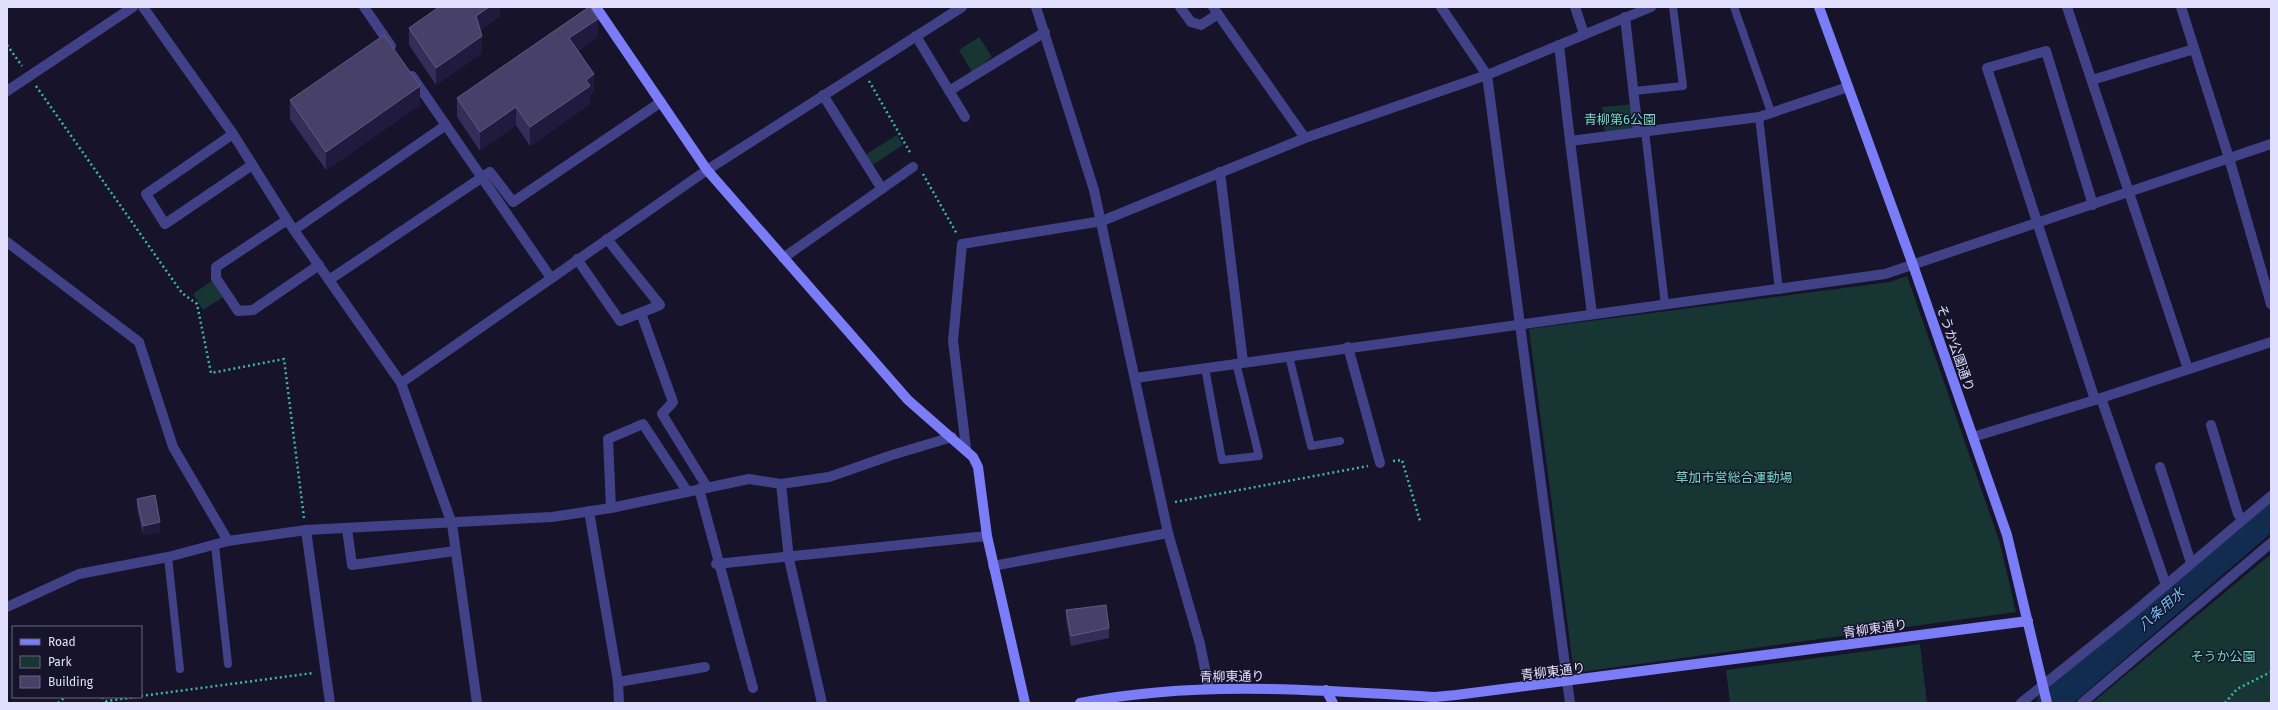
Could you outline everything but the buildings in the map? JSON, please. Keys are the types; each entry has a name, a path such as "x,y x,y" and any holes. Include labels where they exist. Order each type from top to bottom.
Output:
{"street":[{"path":"7,91 133,7"},
{"path":"143,7 233,134 287,220 402,383 452,524 477,703"},
{"path":"364,7 398,57"},
{"path":"596,7 707,170 908,400 966,448 974,457 978,467 987,536 993,566 1025,703"},
{"path":"402,383 577,259 707,170 822,95 962,7"},
{"path":"1036,7 1086,160 1102,221 1168,533 1200,644 1209,689"},
{"path":"1180,7 1191,22 1201,25 1216,10 1305,138"},
{"path":"1441,7 1487,74 1570,703"},
{"path":"1576,7 1584,34"},
{"path":"966,448 953,341 962,244 1102,221 1305,138 1487,74 1650,7"},
{"name":"そうか公園通り","path":"1819,7 1913,265 2007,535 2047,703"},
{"path":"2067,7 2188,369"},
{"path":"2180,7 2230,158 2271,304"},
{"path":"1625,17 1634,91 1642,132"},
{"path":"949,91 1045,32"},
{"path":"916,36 965,117"},
{"path":"1559,45 1592,314"},
{"path":"2092,80 2194,49"},
{"path":"2093,204 2046,51 1986,68 2037,224 2098,399 2166,585"},
{"path":"407,69 551,278"},
{"path":"1570,141 1759,117 1848,87"},
{"path":"822,95 882,189"},
{"path":"329,280 490,172 513,202 661,102"},
{"path":"294,230 446,126"},
{"path":"233,134 146,194 165,224 252,165"},
{"path":"1135,378 1348,347 1779,290 1885,274 2271,144"},
{"path":"783,258 913,167"},
{"path":"1220,172 1240,363"},
{"path":"287,220 216,267 216,278 238,311 253,310 319,265"},
{"path":"577,259 620,320 660,305 607,239"},
{"path":"7,242 139,342 173,447 228,541"},
{"path":"641,313 673,402 662,414 703,488 718,564 753,688"},
{"path":"1973,437 2098,399 2271,342"},
{"path":"1348,347 1380,463"},
{"path":"611,508 608,439 643,424 687,491"},
{"path":"2211,425 2238,514 2243,520"},
{"path":"7,607 79,574 168,557 228,541 306,530 452,524 552,517 611,508 749,479 782,484 829,477 892,455 952,437"},
{"path":"2160,467 2191,563"},
{"path":"782,484 788,556 822,703"},
{"path":"2021,703 2044,687 2271,496"},
{"path":"589,511 618,682 619,703"},
{"path":"347,529 352,565 455,551"},
{"path":"306,530 330,703"},
{"path":"993,566 1168,533"},
{"path":"718,564 987,536"},
{"path":"2082,703 2271,543"},
{"name":"青柳東通り","path":"1080,703 1125,696 1209,689 1326,690 1435,697 1567,682 2028,621"},
{"path":"618,682 705,667"},
{"path":"1326,690 1333,703"}],"lane":[{"path":"1634,91 1683,86 1673,7"},
{"path":"1734,7 1771,112"},
{"path":"1759,117 1779,290"},
{"path":"1642,132 1665,305"},
{"path":"1289,356 1311,446 1340,441"},
{"path":"1205,368 1222,460 1259,456 1240,363"},
{"path":"215,545 228,664"},
{"path":"168,557 180,669"}],"path":[{"path":"7,45 182,293 197,304 211,372 284,359 306,530"},
{"path":"1162,505 1402,460 1420,521"},
{"path":"142,696 326,671"},
{"path":"2225,703 2237,688 2271,672"},
{"path":"103,698 106,701 128,698"}],"green space":[{"path":"979,37 992,57 972,72 959,50"},
{"name":"青柳第6公園","path":"1634,104 1637,131 1605,135 1602,107"},
{"path":"897,135 903,145 871,166 865,155"},
{"name":"草加市営総合運動場","path":"1907,276 2000,543 2016,612 1574,673 1529,329 1890,282"},
{"path":"213,280 225,296 203,310 193,294"},
{"name":"そうか公園","path":"2271,554 2271,703 2092,703"},
{"path":"1920,644 1927,703 1730,703 1726,670"}],"waterway":[{"name":"八条用水","path":"2051,703 2271,514"}]}
